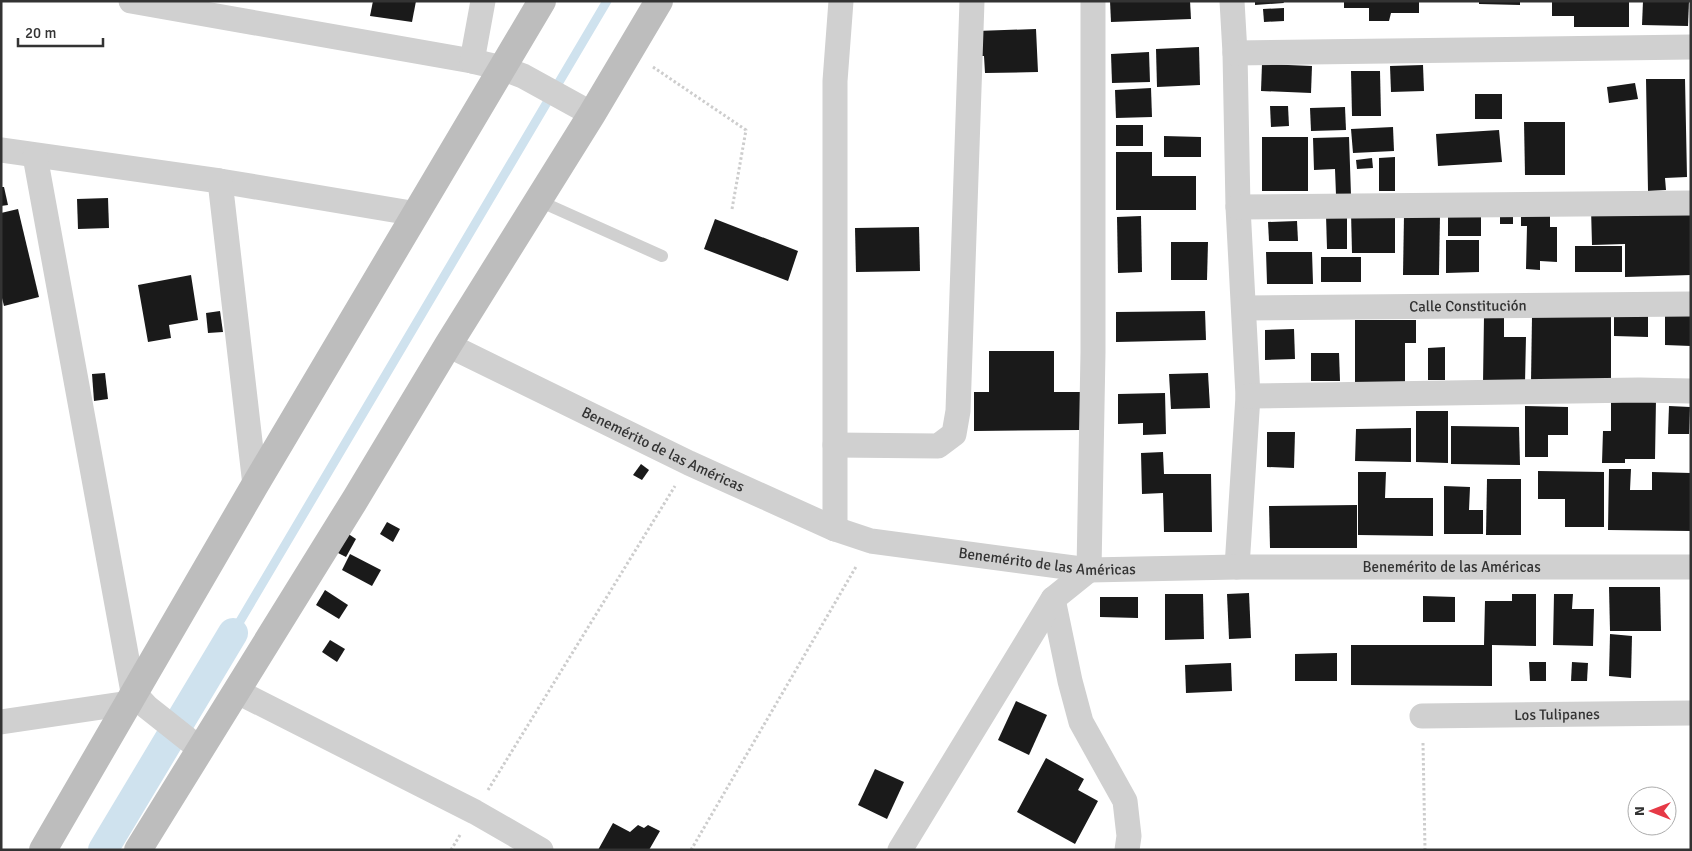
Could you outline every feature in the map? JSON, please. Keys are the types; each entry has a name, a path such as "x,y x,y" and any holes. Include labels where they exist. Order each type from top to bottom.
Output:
{"street":[{"path":"131,1 472,61 512,72 581,108"},
{"path":"472,61 483,1"},
{"path":"42,850 136,701 254,485 417,214 512,72 542,1"},
{"path":"138,850 189,741 236,690 356,498 537,200 581,108 630,51 659,1"},
{"path":"835,529 835,81 841,1"},
{"path":"835,445 938,446 954,434 958,411 972,1"},
{"path":"900,850 1053,600 1088,570 1093,352 1093,1"},
{"path":"1232,1 1238,207 1248,396 1237,567"},
{"path":"1235,53 1691,47"},
{"path":"1,150 220,182 417,214"},
{"path":"35,156 136,701 189,741"},
{"path":"220,182 254,485"},
{"path":"1238,207 1691,203"},
{"name":"Calle Constitución","path":"1244,308 1691,304"},
{"name":"Benemérito de las Américas","path":"448,345 689,463 835,529 871,541 1088,570 1237,567 1691,567"},
{"path":"1248,396 1639,390 1691,391"},
{"path":"1053,600 1070,680 1082,722 1125,802 1129,836 1127,850"},
{"path":"236,690 475,812 541,850"},
{"path":"1,722 136,701"},
{"name":"Los Tulipanes","path":"1422,716 1691,713"}],"lane":[{"path":"537,200 662,256"}],"path":[{"path":"630,51 746,130 732,209"},
{"path":"452,850 689,463"},
{"path":"691,850 871,541"},
{"path":"1422,716 1426,850"}],"building":[{"path":"373,1 416,1 412,22 370,16"},
{"path":"1110,1 1190,1 1191,19 1111,22"},
{"path":"1255,1 1283,1 1284,3 1255,5"},
{"path":"1344,1 1419,1 1419,13 1391,13 1389,21 1369,21 1369,8 1344,8"},
{"path":"1479,1 1520,1 1520,5 1479,4"},
{"path":"1552,1 1629,1 1629,27 1574,27 1574,16 1552,16"},
{"path":"1643,1 1689,1 1688,26 1642,25"},
{"path":"1284,8 1284,21 1264,22 1263,9"},
{"path":"1036,29 1038,72 985,73 984,56 978,56 977,31"},
{"path":"1199,47 1200,85 1157,87 1156,49"},
{"path":"1149,52 1150,82 1112,83 1111,54"},
{"path":"1262,64 1312,66 1311,93 1261,91"},
{"path":"1423,65 1424,91 1391,92 1390,66"},
{"path":"1351,71 1380,71 1381,116 1352,116"},
{"path":"1646,79 1685,79 1687,177 1665,178 1666,190 1648,191"},
{"path":"1635,83 1638,99 1609,103 1607,87"},
{"path":"1151,88 1152,117 1116,118 1115,90"},
{"path":"1475,94 1502,94 1502,119 1475,119"},
{"path":"1270,106 1288,106 1289,126 1271,127"},
{"path":"1345,107 1346,130 1311,131 1310,108"},
{"path":"1524,122 1565,122 1565,175 1525,175"},
{"path":"1116,125 1143,125 1143,146 1116,146"},
{"path":"1393,127 1394,151 1353,153 1351,129"},
{"path":"1499,130 1502,162 1438,166 1436,134"},
{"path":"1164,136 1201,137 1201,157 1164,157"},
{"path":"1262,137 1308,137 1308,191 1262,191"},
{"path":"1349,137 1351,195 1336,195 1335,169 1314,170 1313,138"},
{"path":"1116,152 1152,152 1152,176 1196,176 1196,210 1116,210"},
{"path":"1395,157 1395,191 1379,191 1379,158"},
{"path":"1372,158 1373,168 1357,169 1356,160"},
{"path":"1,187 4,187 8,205 1,206"},
{"path":"108,198 109,228 78,229 77,199"},
{"path":"1691,205 1691,275 1625,277 1625,244 1592,245 1591,208"},
{"path":"1500,207 1513,207 1513,224 1500,224"},
{"path":"18,209 39,297 4,306 1,294 1,213"},
{"path":"1521,210 1550,210 1550,227 1557,227 1557,262 1540,261 1540,270 1526,269 1527,226 1521,226"},
{"path":"1351,212 1395,212 1395,253 1352,253"},
{"path":"1481,212 1481,236 1448,236 1448,213"},
{"path":"1326,215 1347,215 1347,249 1327,249"},
{"path":"1404,215 1440,215 1439,275 1403,275"},
{"path":"1141,216 1142,272 1118,273 1117,217"},
{"path":"715,219 798,251 788,281 704,249"},
{"path":"1297,221 1298,241 1269,241 1268,222"},
{"path":"919,227 920,271 856,272 855,228"},
{"path":"1446,240 1479,240 1479,272 1446,273"},
{"path":"1171,242 1208,242 1207,280 1171,280"},
{"path":"1575,246 1622,246 1622,272 1575,272"},
{"path":"1266,252 1312,252 1313,284 1267,284"},
{"path":"1321,257 1361,257 1361,282 1321,282"},
{"path":"191,275 198,320 169,325 171,338 148,342 138,285"},
{"path":"220,311 223,332 208,333 206,313"},
{"path":"1205,311 1206,340 1116,342 1116,312"},
{"path":"1665,315 1691,315 1691,346 1665,345"},
{"path":"1484,316 1504,316 1504,337 1526,337 1525,383 1483,383"},
{"path":"1532,316 1611,316 1611,383 1531,382"},
{"path":"1614,316 1648,316 1648,337 1614,336"},
{"path":"1355,320 1416,320 1416,343 1405,343 1405,384 1355,384"},
{"path":"1294,329 1295,359 1265,360 1265,330"},
{"path":"1445,347 1445,380 1428,380 1428,348"},
{"path":"989,351 1054,351 1054,392 1081,392 1081,430 974,431 974,392 989,392"},
{"path":"1311,353 1339,353 1340,381 1311,381"},
{"path":"105,373 108,399 94,401 92,374"},
{"path":"1208,373 1210,408 1171,409 1169,374"},
{"path":"1165,393 1166,434 1143,435 1143,423 1118,424 1118,394"},
{"path":"1611,398 1656,399 1655,459 1625,459 1625,463 1602,463 1603,431 1611,431"},
{"path":"1525,406 1568,407 1568,435 1548,435 1548,457 1525,457"},
{"path":"1669,406 1690,407 1689,434 1668,434"},
{"path":"1416,411 1448,411 1448,463 1416,462"},
{"path":"1451,426 1519,427 1520,465 1451,464"},
{"path":"1411,428 1411,462 1355,461 1356,429"},
{"path":"1267,432 1295,432 1294,468 1267,467"},
{"path":"1163,452 1164,474 1211,474 1212,532 1164,532 1163,493 1142,494 1141,453"},
{"path":"641,464 649,470 642,480 633,475"},
{"path":"1609,469 1631,469 1630,490 1652,490 1652,472 1691,473 1691,531 1608,530"},
{"path":"1538,471 1604,472 1604,527 1565,527 1565,499 1538,499"},
{"path":"1358,472 1386,472 1385,498 1433,498 1433,536 1358,535"},
{"path":"1487,479 1521,479 1521,535 1486,535"},
{"path":"1444,486 1470,487 1469,510 1483,510 1483,534 1444,534"},
{"path":"1357,505 1357,548 1270,548 1269,506"},
{"path":"387,522 400,529 393,542 380,534"},
{"path":"347,533 356,539 346,557 336,552"},
{"path":"350,554 381,570 372,586 342,570"},
{"path":"1609,587 1660,587 1661,631 1610,631"},
{"path":"325,590 348,605 339,619 316,605"},
{"path":"1249,593 1251,638 1229,639 1227,594"},
{"path":"1165,594 1203,594 1204,639 1165,640"},
{"path":"1512,594 1536,594 1536,646 1492,645 1492,686 1351,685 1351,645 1484,645 1485,601 1512,601"},
{"path":"1554,594 1573,594 1572,609 1594,609 1593,646 1553,645"},
{"path":"1423,596 1455,597 1455,622 1423,622"},
{"path":"1100,597 1138,597 1138,618 1100,617"},
{"path":"1610,634 1632,636 1631,678 1609,676"},
{"path":"330,640 345,649 337,662 322,652"},
{"path":"1337,653 1337,681 1295,681 1295,654"},
{"path":"1529,662 1546,662 1546,681 1530,681"},
{"path":"1572,662 1588,663 1587,681 1571,681"},
{"path":"1231,663 1232,691 1186,693 1185,665"},
{"path":"1016,701 1047,715 1029,755 998,740"},
{"path":"1046,758 1084,779 1078,790 1098,801 1075,844 1017,812"},
{"path":"875,769 904,782 887,819 858,805"},
{"path":"613,823 630,832 638,825 644,828 648,825 660,831 649,850 598,850"}],"waterway":[{"path":"233,633 607,1"},
{"path":"103,850 233,633"}]}
